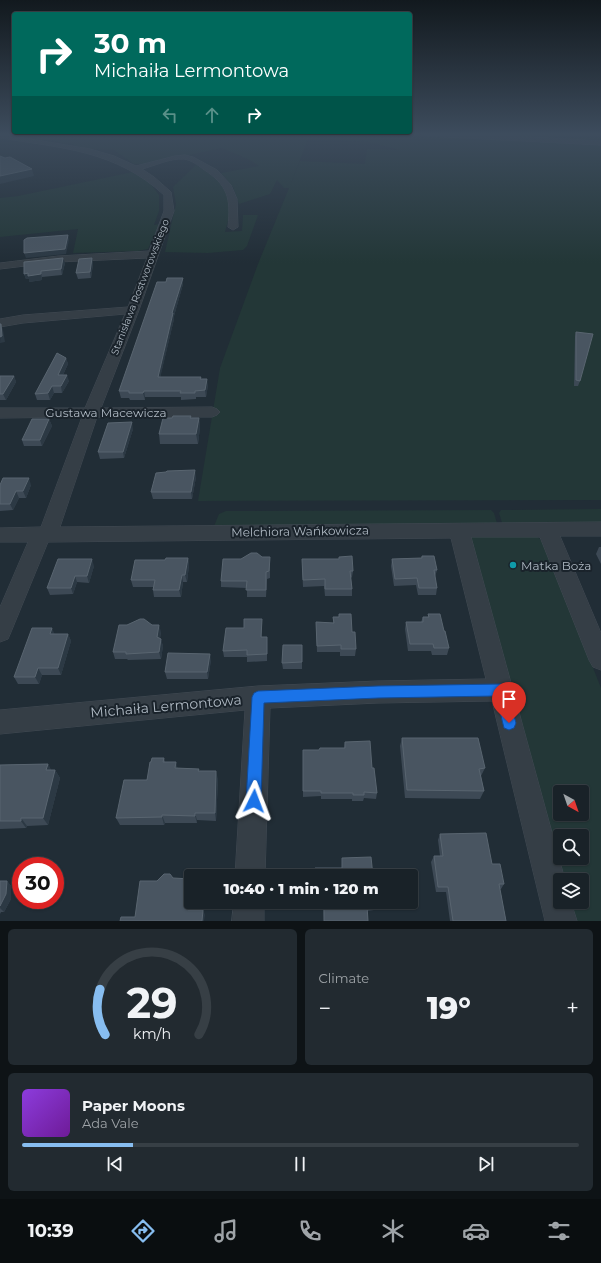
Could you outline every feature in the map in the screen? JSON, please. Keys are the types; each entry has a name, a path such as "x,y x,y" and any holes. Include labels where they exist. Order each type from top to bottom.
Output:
{"street":[{"name":"Stanisława Rostworowskiego","path":"0,632 44,535 133,310 169,211 168,194 157,181 151,177"},
{"path":"218,177 227,185 232,195 235,206 233,227"},
{"path":"0,266 58,259 153,254"},
{"path":"0,323 23,319 133,310"},
{"name":"Gustawa Macewicza","path":"0,412 212,412"},
{"path":"547,529 601,660"},
{"name":"Melchiora Wańkowicza","path":"0,535 601,529"},
{"path":"459,530 561,921"},
{"name":"Michaiła Lermontowa","path":"0,722 258,697 378,692 501,690"},
{"path":"250,869 258,697"},
{"path":"248,921 249,909"}],"green space":[{"path":"109,177 141,177 149,182 159,195 159,211 154,225 160,224 148,249 138,251 73,253 78,229 0,237 0,198 18,196"},
{"path":"183,177 214,177 218,180 223,185 231,204 231,210 225,232 242,231 243,215 258,215 247,246 243,250 208,253 165,252 176,204 173,187"},
{"path":"224,177 293,177 290,186 294,177 601,177 601,500 198,501 220,368 258,264 289,188 284,188 277,180 270,194 239,204 233,187"},
{"path":"601,509 601,522 502,523 499,513 501,510"},
{"path":"491,510 494,513 497,523 214,526 219,514 226,511"},
{"path":"535,535 540,539 545,546 601,688 601,921 569,921 566,909 589,909 589,873 558,873 556,865 589,865 589,829 553,829 553,853 470,539 474,536"}],"building":[{"path":"68,235 65,249 24,253 24,240 27,238"},
{"path":"63,258 61,269 41,271 41,274 28,276 28,273 24,274 24,262"},
{"path":"92,258 90,272 76,273 79,259"},
{"path":"167,278 183,278 172,313 158,377 201,377 200,379 207,379 205,390 195,391 195,393 180,393 181,391 144,391 143,393 129,393 129,391 119,391 157,282 166,282"},
{"path":"0,324 2,336 0,337"},
{"path":"576,332 593,334 580,381 576,380"},
{"path":"57,353 66,358 58,375 67,375 61,386 52,386 48,393 35,394"},
{"path":"0,376 14,376 3,394 0,394"},
{"path":"173,416 191,416 190,418 199,418 196,434 159,434 163,418 172,418"},
{"path":"32,419 49,419 40,440 22,440"},
{"path":"132,422 123,452 98,452 108,423"},
{"path":"195,470 191,492 151,492 156,473"},
{"path":"3,478 29,478 23,491 16,491 10,504 0,504 0,485"},
{"path":"251,553 257,553 262,557 270,557 269,571 266,572 266,590 246,590 247,581 221,581 223,559 241,559"},
{"path":"352,556 353,571 350,571 352,589 325,589 325,579 303,580 302,559 339,559 339,557"},
{"path":"422,556 434,556 437,570 434,570 437,588 419,588 417,578 395,579 392,559 422,558"},
{"path":"166,558 188,558 185,575 182,575 179,590 153,590 155,580 131,580 135,560 165,560"},
{"path":"58,559 92,559 87,576 75,576 71,588 47,588"},
{"path":"339,614 351,614 352,632 355,632 356,649 341,649 341,645 317,646 316,622 334,623 333,617 339,617"},
{"path":"428,614 440,614 449,648 434,648 433,644 410,644 406,622 423,622 423,617 429,617"},
{"path":"140,619 144,619 152,625 159,625 157,637 161,639 159,652 126,654 126,652 113,652 119,625 127,625"},
{"path":"244,619 262,619 261,637 267,637 267,654 247,655 247,650 223,651 226,628 244,628"},
{"path":"32,628 52,628 50,634 68,634 58,668 38,668 35,677 14,677"},
{"path":"283,645 302,645 302,662 282,663"},
{"path":"168,653 210,654 207,672 165,672"},
{"path":"402,738 478,738 485,768 479,769 484,791 407,790"},
{"path":"370,741 372,768 374,768 377,793 364,792 364,795 353,795 353,793 321,793 321,791 303,791 303,750 345,748 345,742"},
{"path":"152,758 164,758 163,762 176,762 175,768 199,769 198,771 216,771 215,813 195,813 195,816 162,815 162,817 116,818 124,780 147,780"},
{"path":"48,764 46,770 55,770 43,818 21,818 21,821 0,821 0,765"},
{"path":"486,833 492,864 500,864 504,884 499,884 506,921 453,921 448,887 438,887 434,856 443,856 440,834"},
{"path":"371,857 372,869 315,869 342,868 342,858"},
{"path":"164,874 170,874 173,878 184,879 184,909 203,910 202,921 120,921 121,917 135,917 140,881 157,881"},
{"path":"0,881 7,881 6,894 0,906"},
{"path":"324,909 367,909 368,921 324,921"}],"place":[{"name":"Matka Boża","path":"513,565"}],"route":[{"path":"254,801 258,697 378,692 501,690 509,723"}]}
